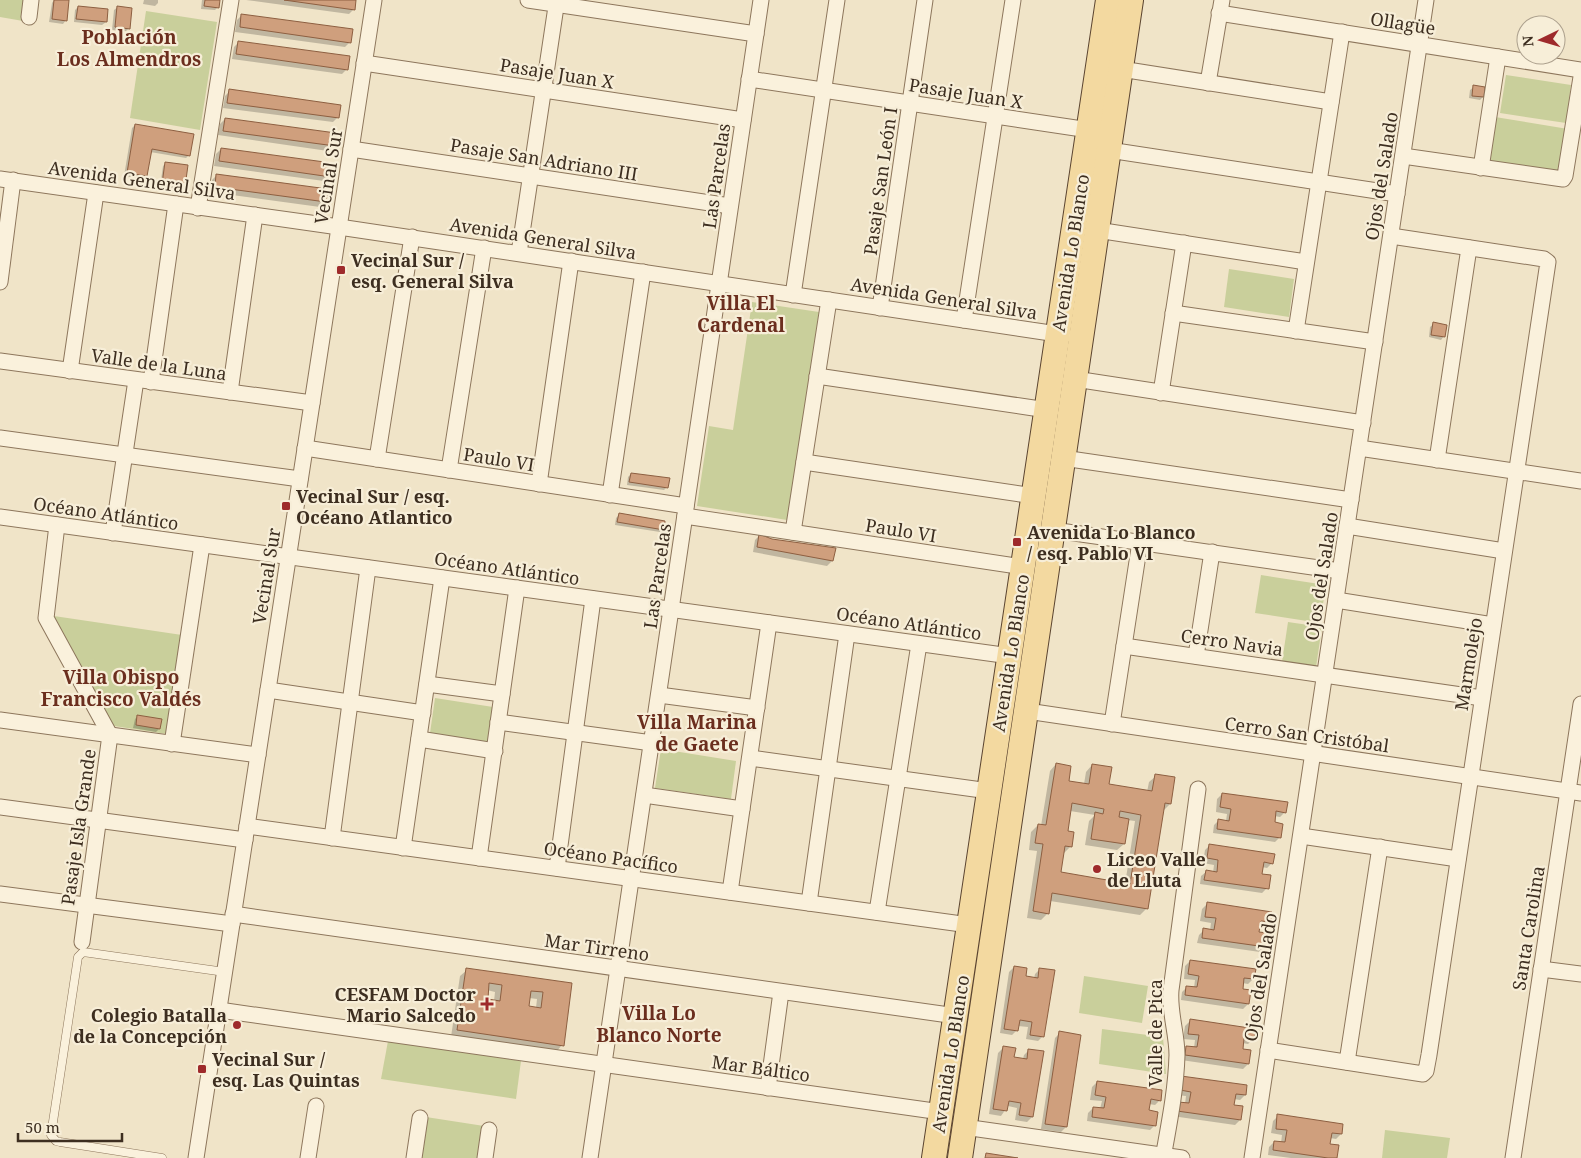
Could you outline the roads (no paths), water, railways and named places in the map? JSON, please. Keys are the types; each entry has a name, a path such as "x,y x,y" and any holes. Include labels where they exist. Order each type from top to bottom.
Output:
{"main road":[{"name":"Avenida Lo Blanco","path":"960,1158 1075,379 1069,336 1089,130 1108,0"},
{"name":"Avenida Lo Blanco","path":"934,1158 1047,410 1097,230 1131,0"},
{"path":"975,888 1000,891"}],"street":[{"path":"29,17 32,0"},
{"path":"198,208 231,0"},
{"name":"Vecinal Sur","path":"196,1158 374,0"},
{"path":"528,0 556,2 756,34"},
{"name":"Las Parcelas","path":"590,1158 761,0"},
{"path":"793,294 837,0"},
{"name":"Pasaje San León I","path":"880,308 925,0"},
{"path":"964,320 1013,0"},
{"name":"Ojos del Salado","path":"1252,1158 1426,0"},
{"path":"519,253 556,2"},
{"path":"1208,83 1220,6"},
{"name":"Ollagüe","path":"1220,6 1342,32 1581,70"},
{"path":"1296,330 1342,32"},
{"path":"1481,168 1498,57"},
{"name":"Pasaje Juan X","path":"364,63 743,120"},
{"path":"1122,69 1331,102"},
{"path":"1403,156 1563,179 1581,77"},
{"name":"Pasaje Juan X","path":"749,79 1089,130"},
{"name":"Pasaje San Adriano III","path":"351,149 730,206"},
{"path":"1109,150 1397,194"},
{"path":"0,282 7,179"},
{"name":"Avenida General Silva","path":"7,179 198,208 339,226 1069,336"},
{"path":"70,371 96,193"},
{"path":"151,382 176,204"},
{"path":"230,392 255,215"},
{"path":"1097,230 1306,262"},
{"path":"1391,236 1469,248 1437,460"},
{"path":"377,459 412,238"},
{"path":"1161,392 1184,243"},
{"path":"449,470 484,248"},
{"name":"Marmolejo","path":"1347,1062 1420,1073 1425,1073 1427,1069 1547,260 1469,248"},
{"path":"539,484 571,261"},
{"path":"610,495 643,272"},
{"path":"794,532 829,300"},
{"path":"1173,313 1375,342"},
{"name":"Valle de la Luna","path":"0,361 312,403"},
{"path":"818,376 1047,410"},
{"path":"1075,379 1363,423"},
{"path":"113,533 136,380"},
{"path":"0,438 300,479"},
{"name":"Paulo VI","path":"305,448 610,495 794,532 1023,567"},
{"path":"1359,448 1581,481"},
{"path":"1063,458 1351,500"},
{"path":"804,462 1034,496"},
{"name":"Océano Atlántico","path":"0,517 1010,656"},
{"name":"Pasaje Isla Grande","path":"57,525 46,618 110,735 82,942"},
{"path":"1347,526 1504,551"},
{"path":"1053,530 1340,571"},
{"path":"1112,724 1140,542"},
{"path":"172,744 202,545"},
{"path":"1196,656 1212,552"},
{"path":"332,838 368,568"},
{"path":"403,848 442,578"},
{"path":"479,858 517,588"},
{"path":"556,868 593,599"},
{"path":"1336,600 1493,625"},
{"path":"730,892 769,623"},
{"path":"809,903 847,634"},
{"path":"878,912 918,644"},
{"name":"Cerro Navia","path":"1124,646 1482,698"},
{"path":"427,684 502,694"},
{"path":"268,690 423,713"},
{"path":"659,695 757,708"},
{"name":"Santa Carolina","path":"1513,1158 1541,968 1574,792 1581,709"},
{"name":"Cerro San Cristóbal","path":"1027,711 1574,792"},
{"path":"0,720 258,755"},
{"path":"498,722 652,743"},
{"path":"419,739 494,751"},
{"path":"750,758 989,791"},
{"name":"Valle de Pica","path":"1163,1157 1176,1083 1176,1047 1171,1008 1171,990 1198,789"},
{"path":"644,795 742,809"},
{"name":"Océano Pacífico","path":"0,807 98,820 246,833 332,838 969,925"},
{"path":"1301,836 1458,859"},
{"path":"1268,1050 1347,1062 1380,847"},
{"name":"Mar Tirreno","path":"0,894 87,906 233,919 956,1016"},
{"path":"1541,968 1581,974"},
{"path":"768,1088 781,992"},
{"name":"Mar Báltico","path":"219,1010 941,1112"},
{"path":"308,1158 316,1106"},
{"path":"414,1158 420,1118"},
{"path":"964,1127 1163,1157 1182,1158"},
{"path":"485,1158 489,1130"}],"lane":[{"path":"162,1158 60,1142 56,1141 51,1135 78,957 83,952 225,972"}],"place":[{"name":"Vecinal Sur / esq. General Silva","path":"341,270"},
{"name":"Vecinal Sur / esq. Océano Atlantico","path":"286,506"},
{"name":"Avenida Lo Blanco / esq. Pablo VI","path":"1017,542"},
{"name":"Liceo Valle de Lluta","path":"1097,869"},
{"name":"CESFAM Doctor Mario Salcedo","path":"487,1004"},
{"name":"Colegio Batalla de la Concepción","path":"237,1025"},
{"name":"Vecinal Sur / esq. Las Quintas","path":"202,1069"}],"district":[{"name":"Población Los Almendros","path":"129,48"},
{"name":"Villa El Cardenal","path":"741,314"},
{"name":"Villa Obispo Francisco Valdés","path":"121,688"},
{"name":"Villa Marina de Gaete","path":"697,733"},
{"name":"Villa Lo Blanco Norte","path":"659,1024"}]}
